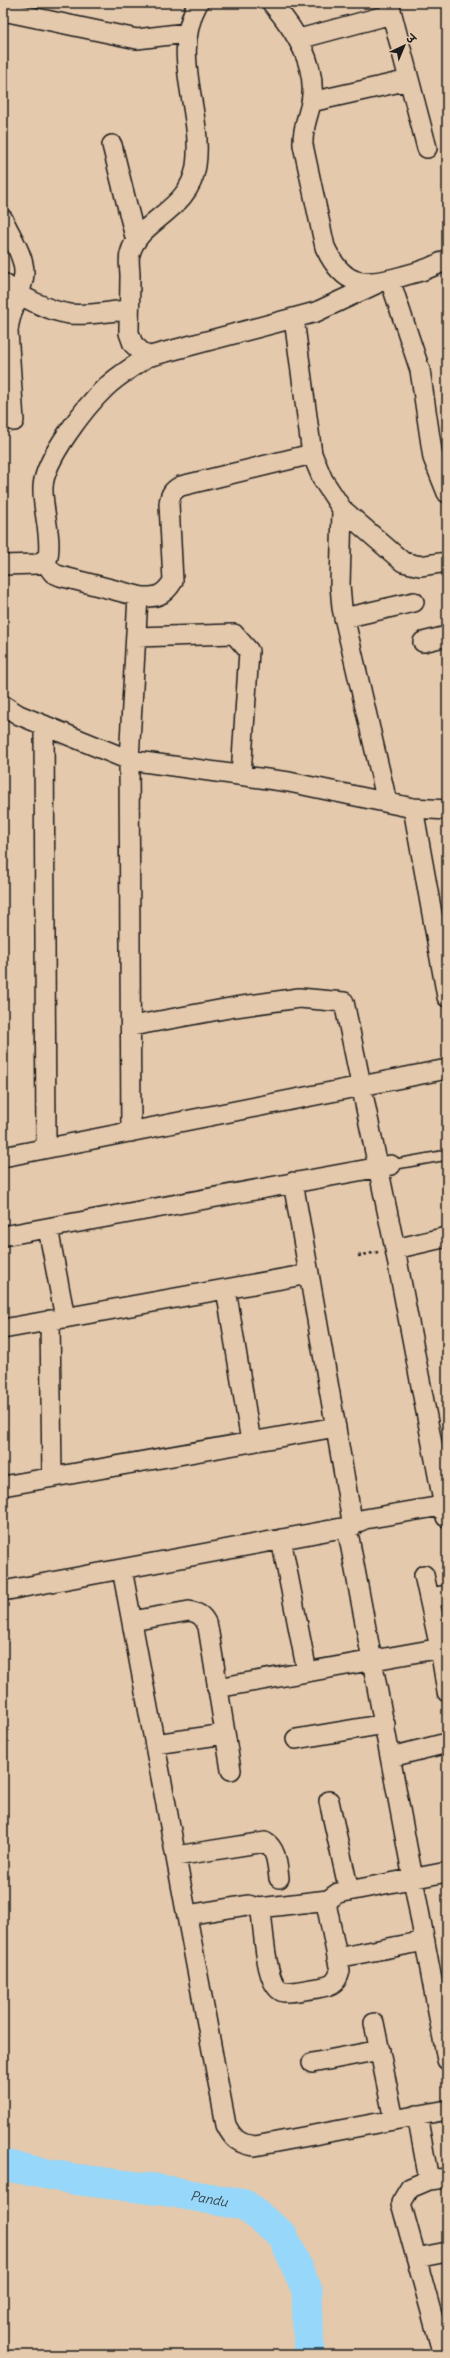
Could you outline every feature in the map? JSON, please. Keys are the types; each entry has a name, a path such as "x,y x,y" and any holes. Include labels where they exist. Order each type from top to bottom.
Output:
{"street":[{"path":"146,357 133,344 129,333 130,254 136,241 183,197 191,184 196,166 196,146 185,47 189,20 198,3"},
{"path":"272,3 289,22 299,39 308,64 311,102 302,134 303,145 325,247 331,260 350,279 364,284 383,282"},
{"path":"299,39 390,8 427,148"},
{"path":"3,11 137,39 186,33"},
{"path":"311,102 409,80"},
{"path":"112,145 136,241"},
{"path":"3,219 24,267 24,276 10,288 7,344 14,421"},
{"path":"3,565 38,564 44,561 49,550 43,487 44,474 50,461 89,405 106,387 146,357 294,319 332,306 383,282 430,268 447,259"},
{"path":"383,282 420,370 433,458 447,493"},
{"path":"10,288 57,311 71,314 129,310"},
{"path":"294,319 312,454 323,480 342,509 402,562 420,566 447,562"},
{"path":"44,561 53,573 60,576 138,596 150,598 160,596 167,590 173,581 169,504 170,496 174,490 181,486 312,454"},
{"path":"342,509 340,585 344,618 387,802"},
{"path":"131,1132 132,1026 129,760 138,596"},
{"path":"344,618 414,602"},
{"path":"136,637 234,634 249,650 241,775"},
{"path":"423,642 447,636"},
{"path":"3,704 19,715 129,760 289,782 413,808 447,810"},
{"path":"44,725 46,1148"},
{"path":"413,808 447,997"},
{"path":"3,1591 350,1526 364,1530 446,1511 395,1249 384,1166 360,1086 344,1002 299,998 235,1007 132,1026"},
{"path":"3,1157 447,1069"},
{"path":"3,1236 384,1166"},
{"path":"293,1182 336,1427 350,1526 373,1660 413,1879 444,2031 447,2060"},
{"path":"48,1228 58,1319 52,1477"},
{"path":"395,1249 447,1237"},
{"path":"3,1329 309,1274"},
{"path":"226,1289 252,1442"},
{"path":"3,1486 336,1427"},
{"path":"280,1539 307,1672"},
{"path":"122,1569 226,2126 233,2138 243,2145 256,2146 447,2110"},
{"path":"424,1575 438,1597 444,1647 447,1692"},
{"path":"132,1622 190,1611 198,1613 204,1619 208,1627 231,1770"},
{"path":"217,1688 444,1647"},
{"path":"296,1739 385,1724"},
{"path":"155,1744 225,1734"},
{"path":"391,1757 447,1743"},
{"path":"329,1801 349,1891"},
{"path":"176,1856 265,1842 272,1846 279,1878"},
{"path":"187,1915 248,1906 259,1908 328,1900 338,1893 447,1872"},
{"path":"259,1908 270,1978 277,1989 284,1992 328,1986 338,1978 340,1971 327,1908 328,1900"},
{"path":"337,1958 425,1941"},
{"path":"374,2022 394,2120"},
{"path":"312,2064 380,2050"},
{"path":"417,2115 438,2179 410,2188 401,2202 444,2355"},
{"path":"416,2258 447,2252"}],"lane":[{"path":"384,1166 447,1155"}],"waterway":[{"name":"Pandu","path":"3,2165 73,2179 162,2190 245,2205 283,2236 307,2290 309,2355"}]}
